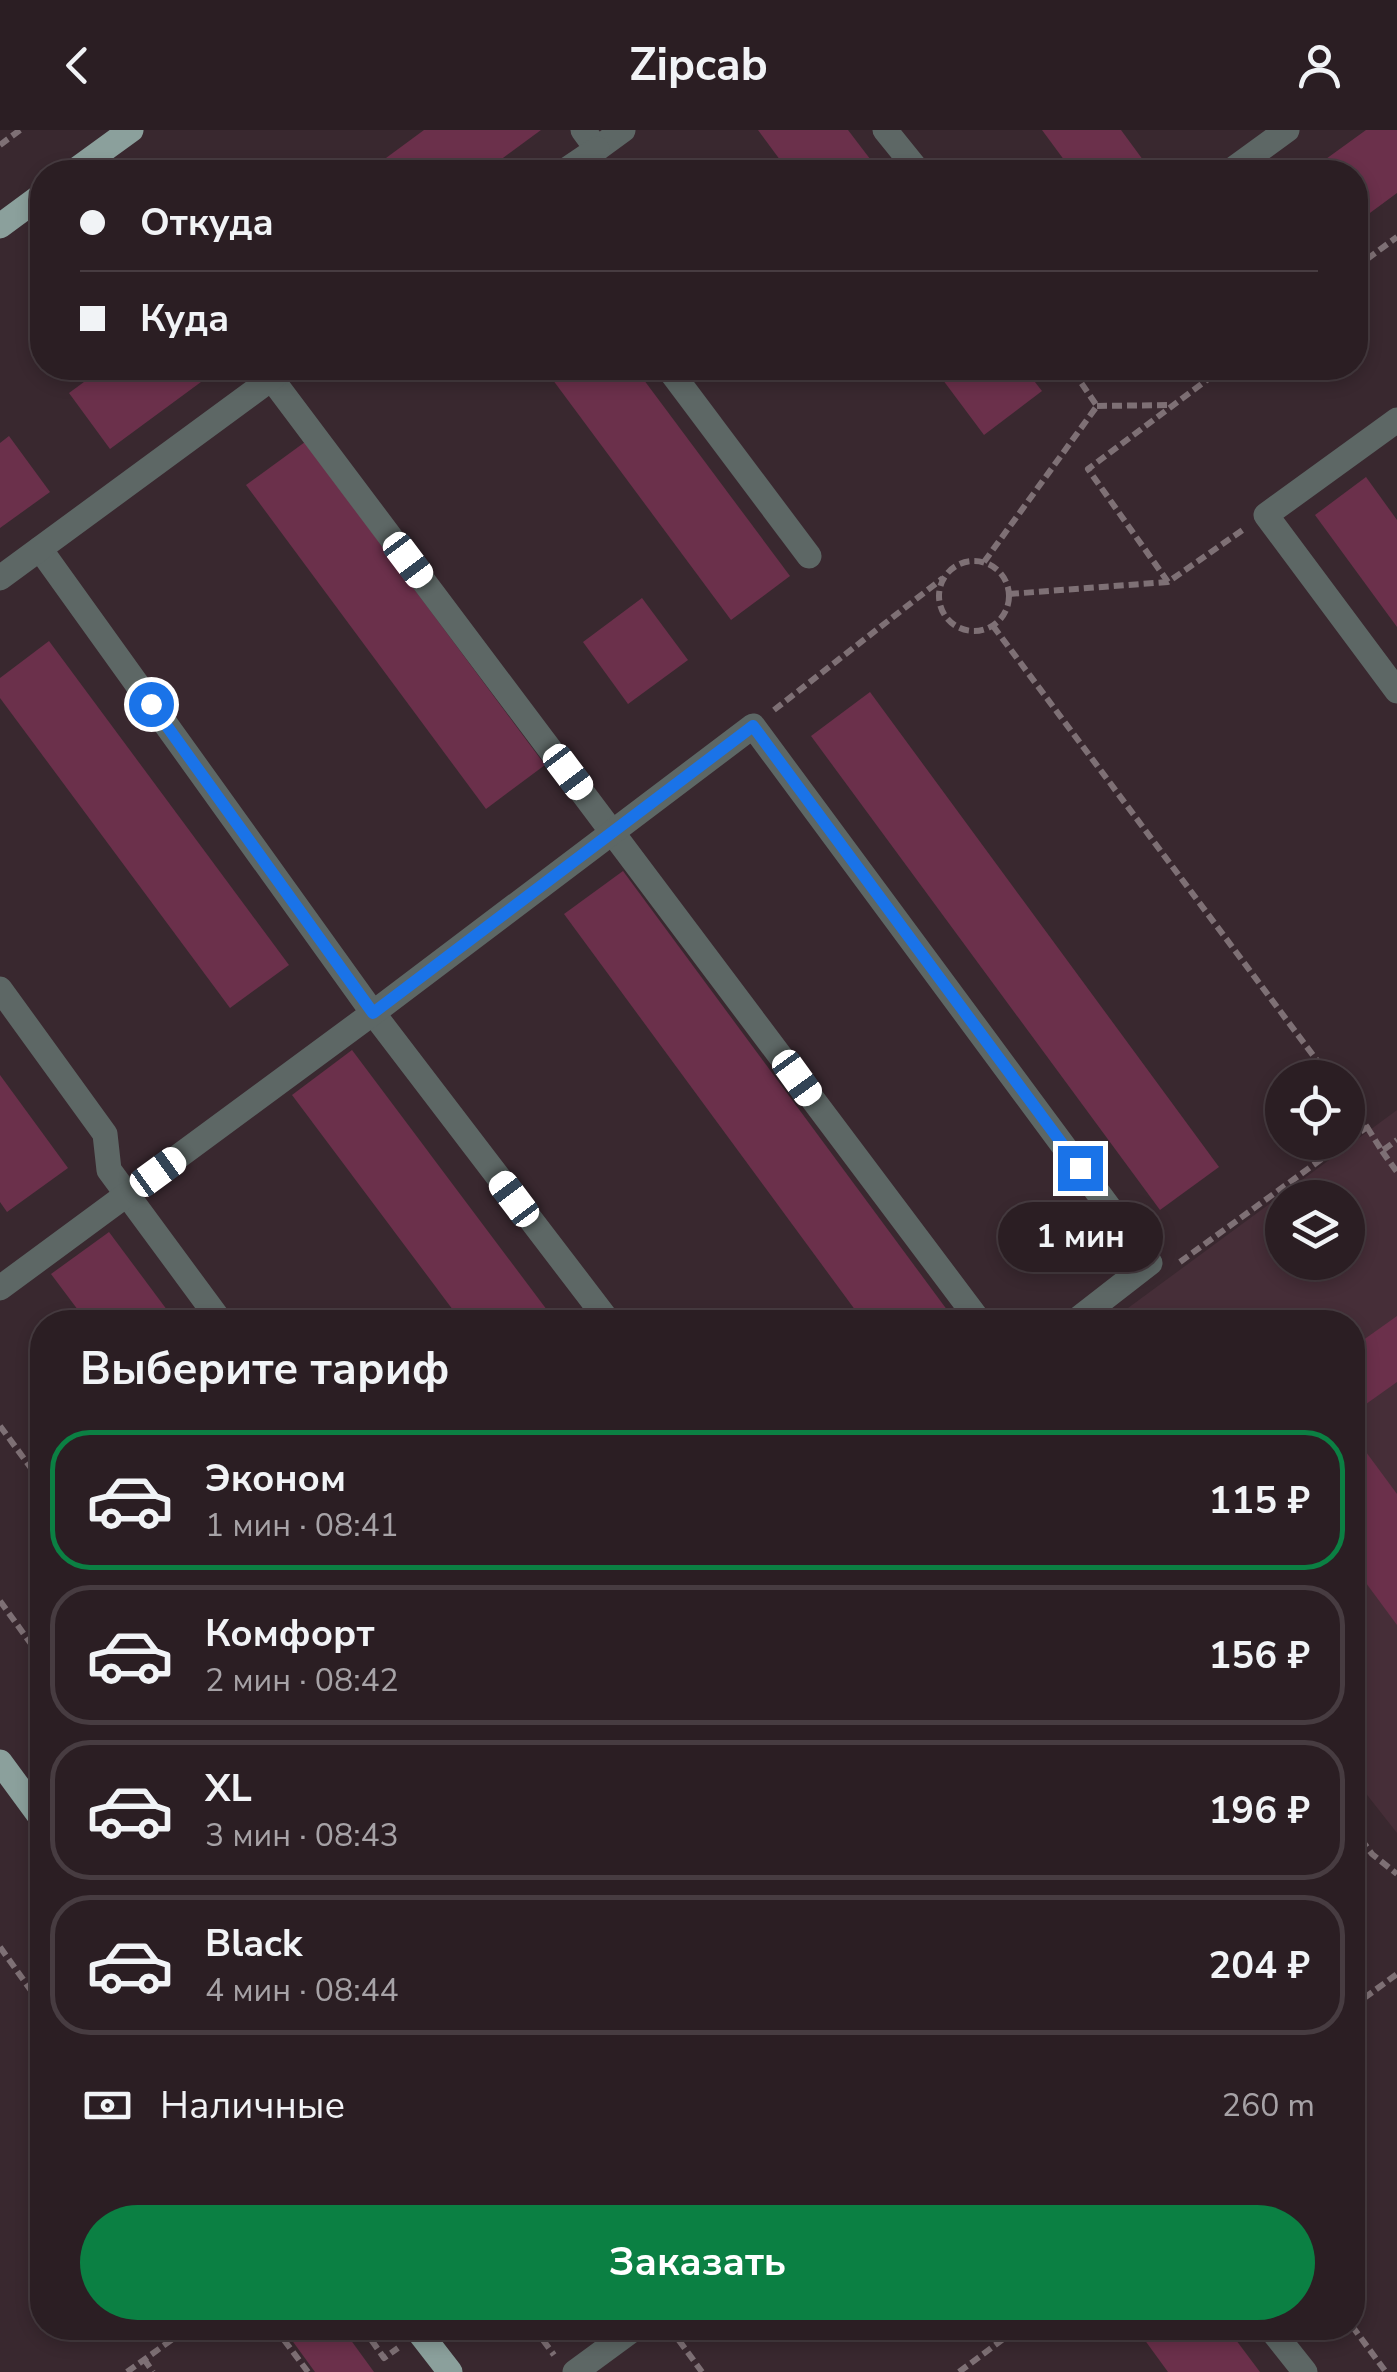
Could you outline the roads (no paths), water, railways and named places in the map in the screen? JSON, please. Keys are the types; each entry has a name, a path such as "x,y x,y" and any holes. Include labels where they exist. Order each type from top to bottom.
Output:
{"main road":[{"path":"90,160 131,130"},
{"path":"0,226 30,204"},
{"path":"0,1762 30,1803"},
{"path":"425,2340 450,2372"}],"lane":[{"path":"573,160 590,139 623,130"},
{"path":"885,130 910,160"},
{"path":"1246,160 1287,130"},
{"path":"0,578 268,380"},
{"path":"285,380 614,832 971,1310"},
{"path":"677,380 809,556"},
{"path":"1397,420 1266,514 1397,691"},
{"path":"40,549 373,1013 600,1310"},
{"path":"0,1288 753,726 1150,1263 1089,1310"},
{"path":"0,989 106,1134 110,1170 212,1310"},
{"path":"574,2372 619,2340"},
{"path":"1280,2340 1305,2372"}]}
